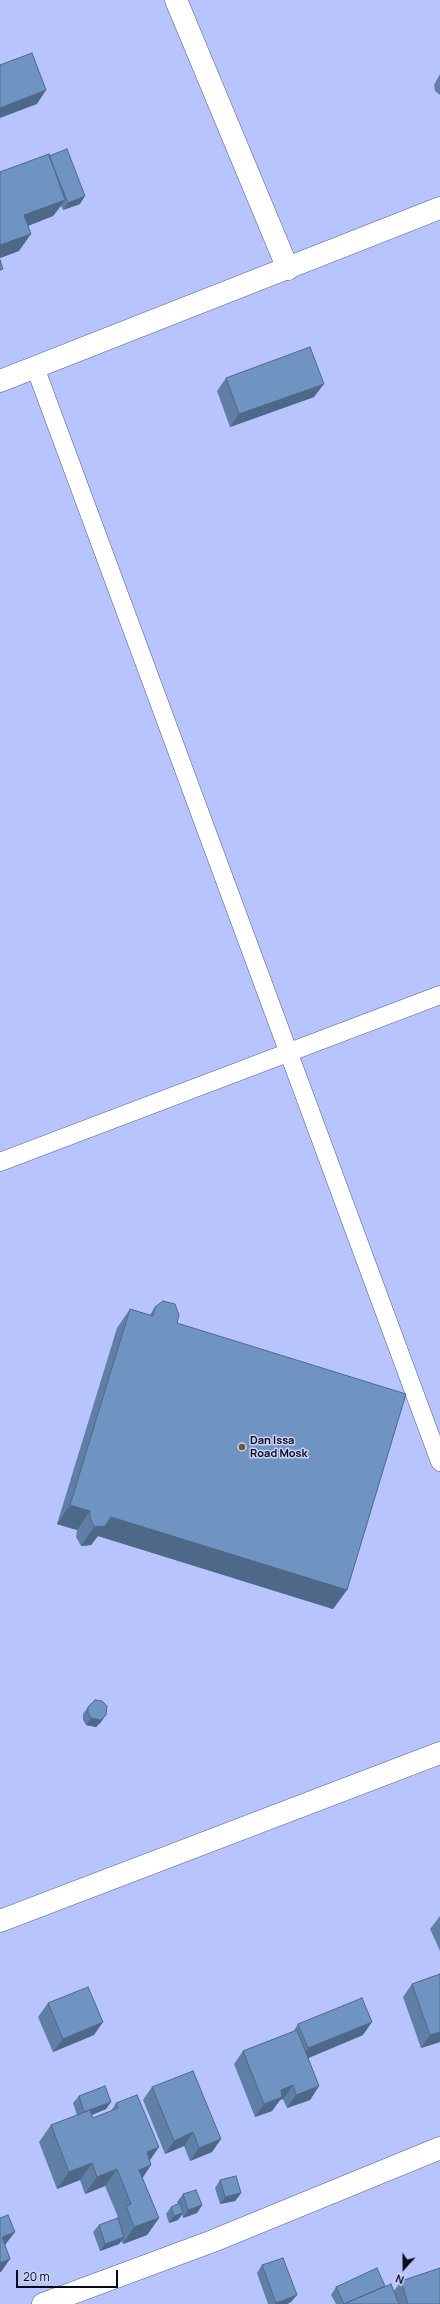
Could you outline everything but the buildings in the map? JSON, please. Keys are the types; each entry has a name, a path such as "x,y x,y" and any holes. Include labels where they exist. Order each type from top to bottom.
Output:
{"main road":[{"path":"176,0 288,269"},
{"path":"0,381 440,208"},
{"path":"0,1921 440,1753"},
{"path":"43,2304 213,2241 440,2148"}],"lane":[{"path":"35,367 440,1462"},
{"path":"0,1162 440,995"}],"place":[{"name":"Dan Issa Road Mosk","path":"242,1447"}]}
